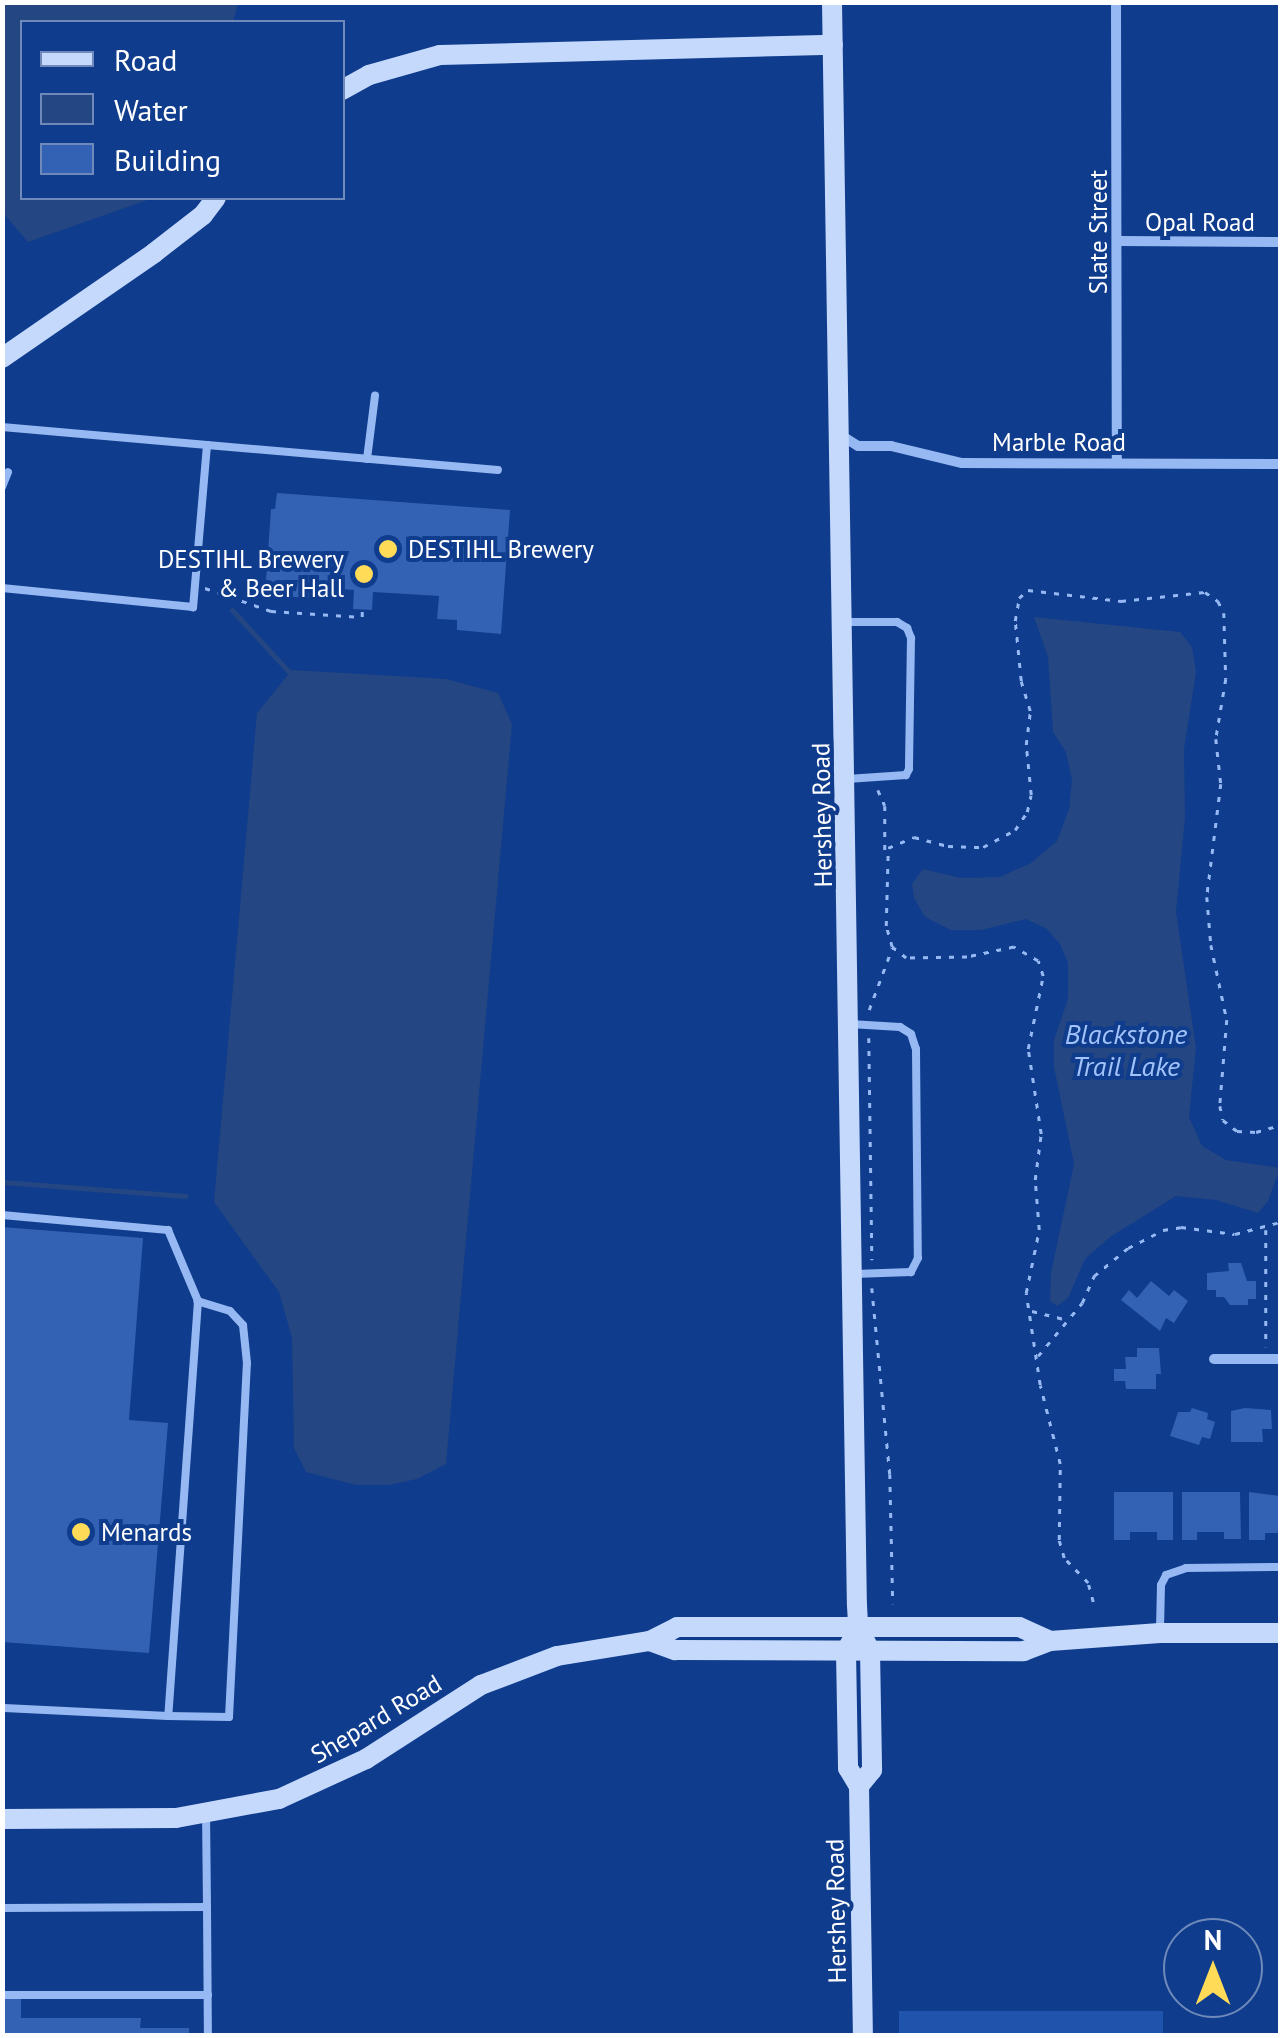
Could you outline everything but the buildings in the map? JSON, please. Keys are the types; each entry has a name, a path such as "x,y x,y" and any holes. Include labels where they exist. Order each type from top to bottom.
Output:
{"street":[{"name":"Hershey Road","path":"832,2 842,436 858,1627 870,1651 872,1770 859,1786"},
{"name":"Slate Street","path":"1116,2 1117,462"},
{"path":"345,88 369,75 440,55 833,45"},
{"path":"2,358 154,253 204,215 215,200"},
{"name":"Opal Road","path":"1119,242 1280,242"},
{"name":"Marble Road","path":"842,436 858,446 891,446 962,463 1280,464"},
{"path":"1214,1359 1280,1358"},
{"name":"Shepard Road","path":"2,1819 206,1814 279,1799 328,1779 386,1748 480,1685 588,1649 650,1641 677,1627 1020,1628 1050,1641"},
{"name":"Hershey Road","path":"858,1627 846,1652 848,1768 859,1786 863,2036"},
{"name":"Shepard Road","path":"650,1641 675,1650 1024,1651 1050,1641 1160,1634 1280,1633"}],"lane":[{"path":"367,459 375,396"},
{"path":"2,427 498,470"},
{"path":"2,588 194,606 207,445"},
{"path":"2,487 8,472"},
{"path":"844,622 897,622 907,628 910,638 911,756 906,776 846,779"},
{"path":"850,1024 900,1027 910,1034 916,1050 918,1258 910,1272 854,1274"},
{"path":"2,1215 168,1230 198,1301 168,1716"},
{"path":"4,1708 229,1717 247,1363 243,1325 230,1312 198,1301"},
{"path":"1160,1634 1160,1586 1166,1575 1186,1568 1280,1568"},
{"path":"206,1814 208,2036"},
{"path":"2,1908 207,1907"},
{"path":"2,1995 208,1995"}],"path":[{"path":"196,584 272,611 362,617 362,610"},
{"path":"1093,1602 1088,1583 1064,1558 1059,1540 1060,1464 1040,1385 1025,1280 1038,1230 1036,1180 1041,1134 1028,1049 1043,976 1038,961 1025,950 1014,948 967,957 906,958 896,952 886,926 888,848 914,837 948,846 983,847 1015,830 1027,812 1030,711 1021,680 1016,621 1020,598 1028,590 1122,600 1205,592 1218,600 1224,613 1226,679 1216,739 1221,784 1207,897 1210,945 1227,1020 1220,1106 1223,1120 1237,1131 1256,1132 1280,1125"},
{"path":"1038,1356 1107,1264 1163,1230 1196,1227 1235,1234 1280,1222"},
{"path":"1266,1228 1266,1359"},
{"path":"1031,1310 1068,1320"}],"shaded area":[{"path":"899,2011 1163,2011 1163,2035 899,2035"}],"water":[{"path":"3,3 238,3 234,20 20,20 20,200 147,200 28,242 5,215"},
{"name":"Blackstone Trail Lake","path":"1034,617 1180,632 1192,647 1196,672 1184,749 1185,817 1176,912 1196,1048 1189,1117 1202,1146 1226,1160 1280,1168 1268,1201 1258,1213 1216,1200 1176,1196 1110,1237 1085,1259 1068,1298 1057,1306 1050,1301 1051,1273 1074,1164 1054,1067 1054,1040 1068,999 1068,963 1060,944 1047,929 1026,919 981,930 951,930 925,917 914,898 912,884 923,869 961,878 1000,877 1031,863 1057,841 1069,809 1072,780 1066,752 1053,732 1048,657"},
{"path":"292,670 446,679 498,693 512,724 446,1464 417,1479 389,1485 356,1485 306,1472 294,1448 292,1338 279,1292 214,1202 257,713"}],"waterway":[{"path":"232,610 290,673"},
{"path":"2,1182 185,1196"}],"place":[{"name":"DESTIHL Brewery","path":"388,549"},
{"name":"DESTIHL Brewery & Beer Hall","path":"364,574"},
{"name":"Menards","path":"81,1532"}]}
